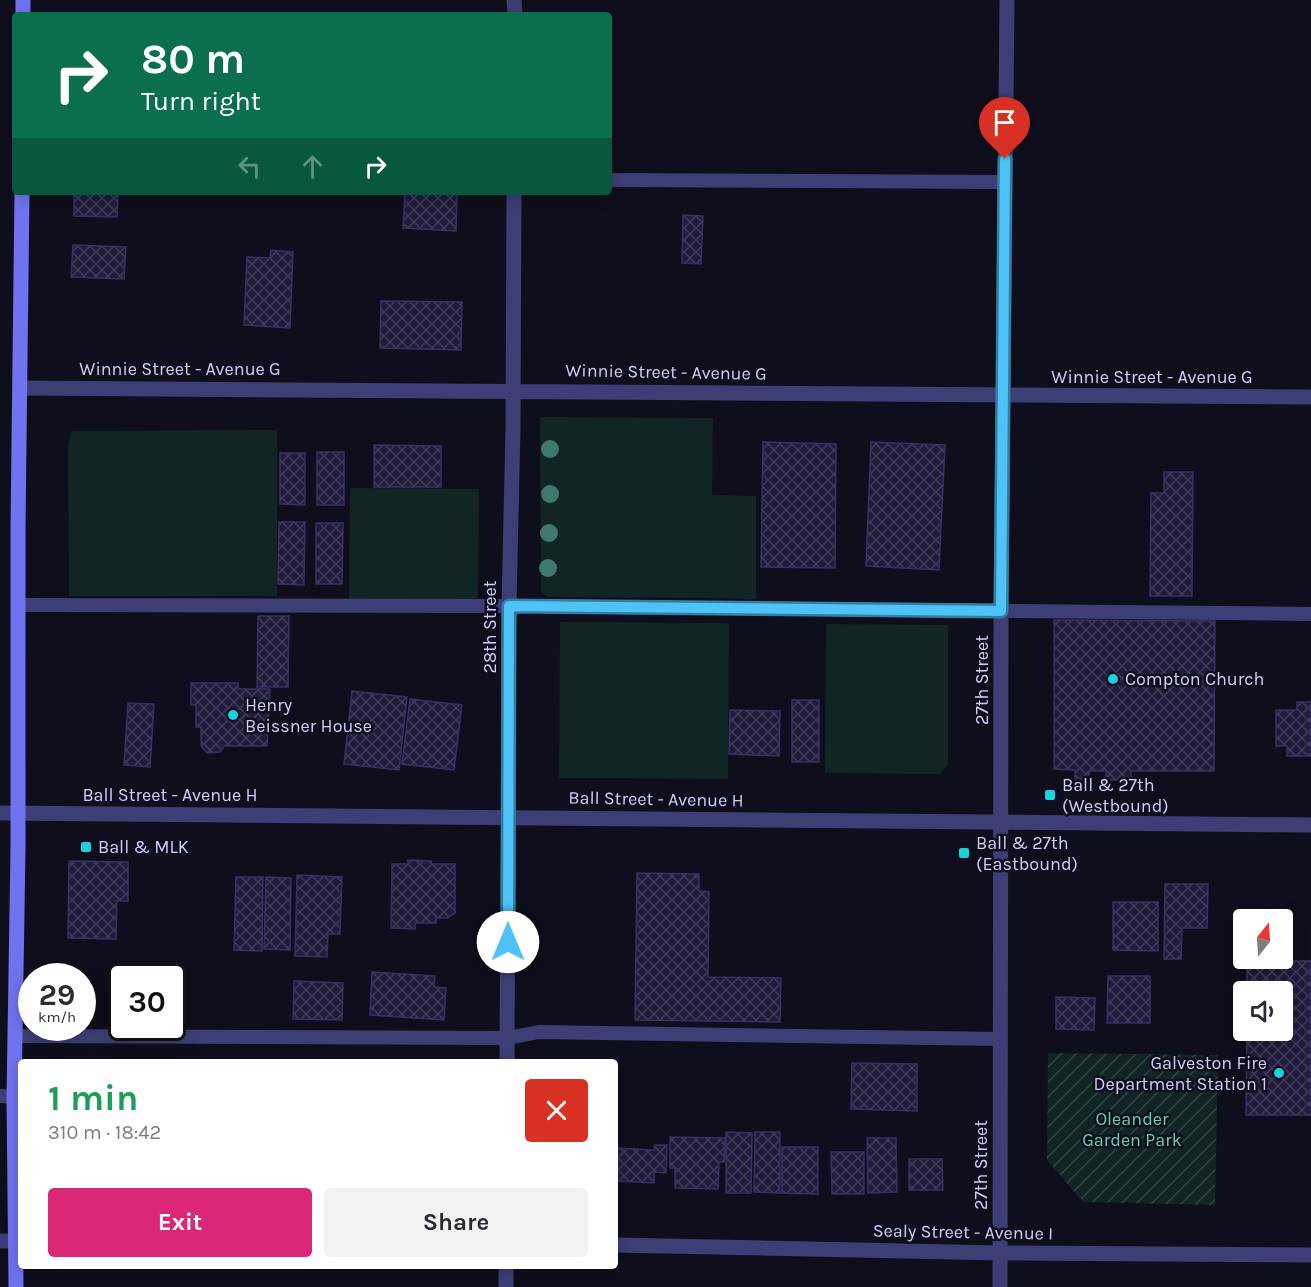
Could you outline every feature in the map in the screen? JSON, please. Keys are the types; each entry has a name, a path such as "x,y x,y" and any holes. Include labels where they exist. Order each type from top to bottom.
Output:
{"main road":[{"path":"16,1287 12,1241 7,1096 15,1036 22,195"}],"street":[{"name":"27th Street","path":"1000,1287 1001,611 1007,0"},
{"name":"28th Street","path":"507,1059 514,195"},
{"name":"Winnie Street - Avenue G","path":"21,388 1311,397"},
{"name":"Ball Street - Avenue H","path":"0,813 1311,825"},
{"name":"Sealy Street - Avenue I","path":"618,1245 1000,1253 1311,1255"},
{"path":"506,1269 506,1287"}],"lane":[{"path":"612,180 1005,182"},
{"path":"19,605 509,606 1311,614"},
{"path":"15,1036 508,1038 539,1032 1001,1039"}],"green space":[{"path":"540,417 713,418 712,495 756,496 756,599 547,597 541,592"},
{"path":"277,430 277,596 69,596 68,443 72,431"},
{"path":"350,488 479,489 478,601 349,600"},
{"path":"560,622 729,623 728,779 559,778"},
{"path":"826,624 948,625 948,765 940,774 825,773"},
{"name":"Oleander Garden Park","path":"1048,1053 1218,1055 1215,1205 1083,1202 1047,1160"}],"building":[{"path":"74,195 118,195 117,217 74,216"},
{"path":"405,195 457,195 456,231 403,228"},
{"path":"683,215 703,216 701,264 682,263"},
{"path":"73,245 126,247 124,279 71,277"},
{"path":"271,250 293,252 290,328 244,325 247,257 270,258"},
{"path":"381,301 462,302 461,350 380,348"},
{"path":"763,442 836,444 835,568 761,567"},
{"path":"871,442 945,445 939,570 866,566"},
{"path":"374,445 441,446 441,487 374,487"},
{"path":"317,452 344,452 344,505 317,505"},
{"path":"280,453 305,453 305,505 280,504"},
{"path":"1164,472 1193,472 1192,596 1150,596 1151,493 1164,493"},
{"path":"279,522 305,522 304,585 278,584"},
{"path":"316,523 343,523 342,584 316,584"},
{"path":"258,616 289,616 288,687 257,687"},
{"path":"1054,620 1215,621 1214,771 1131,771 1131,780 1106,780 1106,771 1089,771 1089,779 1075,779 1075,770 1054,769"},
{"name":"Henry Beissner House","path":"191,683 238,683 238,689 270,689 267,746 224,746 220,752 207,753 201,746 201,727 196,727 196,705 191,705"},
{"path":"352,691 407,697 399,770 344,764"},
{"path":"410,699 462,705 454,770 402,764"},
{"path":"792,700 819,700 819,762 792,762"},
{"path":"1297,702 1311,702 1311,756 1287,756 1287,746 1276,746 1276,710 1297,710"},
{"path":"128,703 154,704 150,767 124,765"},
{"path":"730,710 780,711 779,756 729,754"},
{"path":"408,860 431,861 431,864 455,864 455,913 447,918 436,918 436,923 415,923 415,929 391,928 392,864 408,864"},
{"path":"69,861 128,862 128,901 117,901 116,939 68,938"},
{"path":"637,873 699,874 699,891 709,892 708,977 781,978 780,1022 635,1020"},
{"path":"297,875 342,877 340,934 328,934 327,957 295,956"},
{"path":"236,877 263,877 262,951 234,950"},
{"path":"266,877 291,878 290,950 264,949"},
{"path":"1165,884 1208,884 1207,928 1182,928 1181,959 1164,959"},
{"path":"1113,902 1158,902 1158,951 1113,950"},
{"name":"Galveston Fire Department Station 1","path":"1293,961 1311,961 1311,1115 1246,1115 1247,1041 1293,1041 1293,981 1247,981 1247,969 1293,969"},
{"path":"372,972 435,976 434,987 446,988 444,1020 370,1015"},
{"path":"1108,976 1150,976 1150,1023 1107,1023"},
{"path":"294,981 343,983 342,1020 293,1019"},
{"path":"1056,997 1095,998 1094,1030 1056,1029"},
{"path":"852,1063 917,1064 917,1111 851,1109"},
{"path":"726,1132 752,1133 751,1193 726,1193"},
{"path":"755,1132 780,1132 780,1193 754,1192"},
{"path":"670,1137 725,1138 724,1162 719,1162 718,1189 675,1188 675,1168 670,1168"},
{"path":"867,1138 896,1138 897,1192 868,1193"},
{"path":"655,1145 667,1145 666,1173 654,1172 654,1183 618,1181 618,1148 654,1150"},
{"path":"782,1147 818,1147 818,1194 782,1193"},
{"path":"831,1152 864,1152 864,1194 832,1194"},
{"path":"909,1159 942,1159 943,1190 909,1190"}],"place":[{"name":"Compton Church","path":"1113,679"},
{"name":"Henry Beissner House","path":"233,715"},
{"name":"Ball & 27th (Westbound)","path":"1050,795"},
{"name":"Ball & MLK","path":"86,847"},
{"name":"Ball & 27th (Eastbound)","path":"964,853"},
{"name":"Galveston Fire Department Station 1","path":"1279,1073"}],"route":[{"path":"508,942 509,606 1001,611 1005,159"}]}
